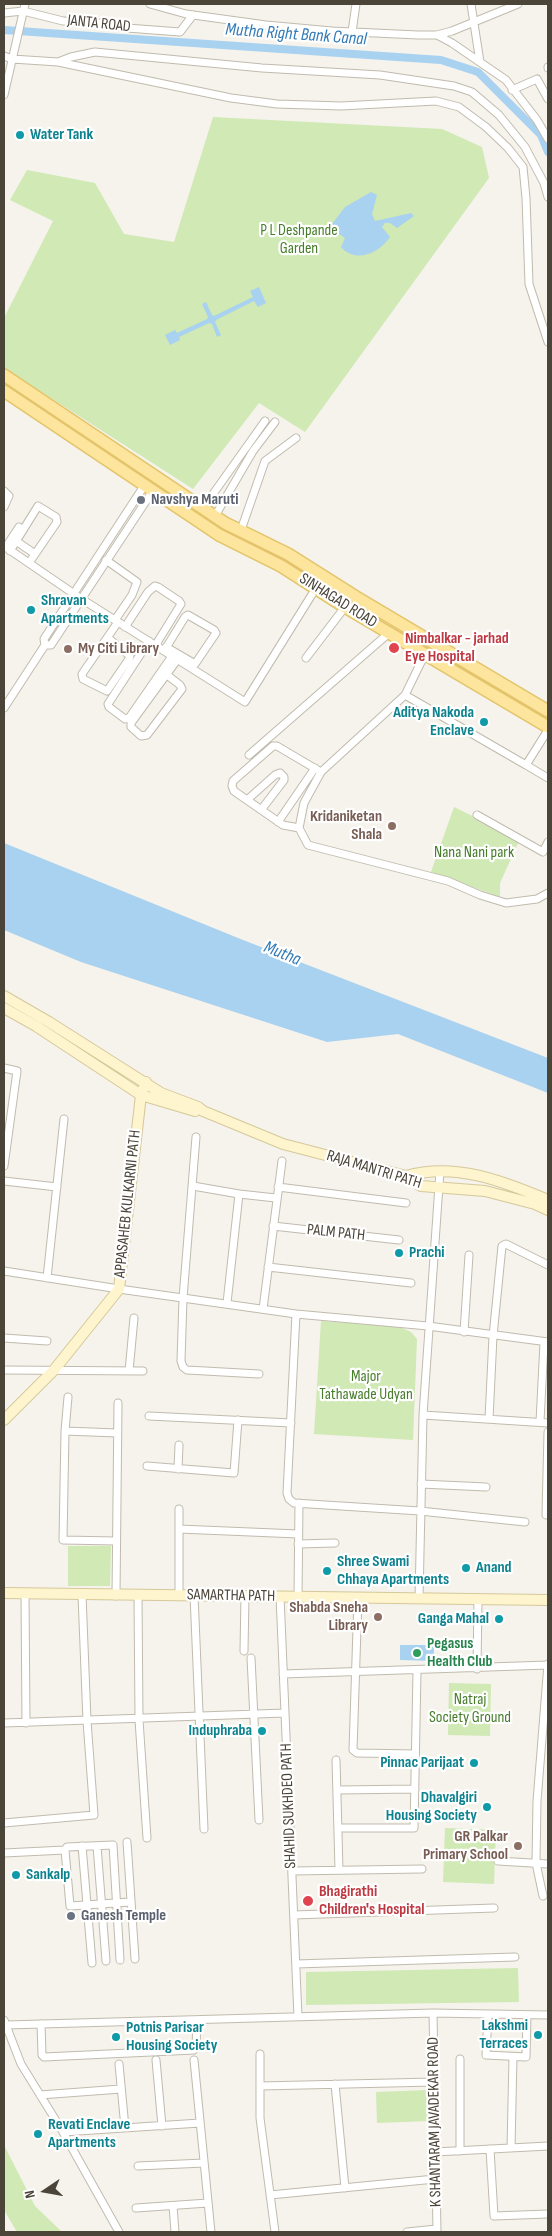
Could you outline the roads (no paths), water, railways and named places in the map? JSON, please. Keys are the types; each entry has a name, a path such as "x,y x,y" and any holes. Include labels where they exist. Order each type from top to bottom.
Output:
{"main road":[{"name":"SINHAGAD ROAD","path":"4,375 215,516 288,554 356,598 548,711"},
{"name":"SINHAGAD ROAD","path":"4,391 219,535 282,566 345,607 548,729"},
{"path":"148,489 156,478"},
{"name":"RAJA MANTRI PATH","path":"4,996 161,1092 198,1106 203,1111"},
{"name":"RAJA MANTRI PATH","path":"4,1008 36,1026 141,1096 194,1111 203,1111 283,1144 406,1176 422,1186 485,1191 534,1204 548,1210"},
{"name":"APPASAHEB KULKARNI PATH","path":"4,1420 54,1370 119,1289 141,1096 146,1082"},
{"path":"406,1176 421,1172 440,1171 485,1176 548,1200"},
{"name":"SAMARTHA PATH","path":"4,1593 116,1596 194,1595 548,1600"}],"street":[{"path":"150,4 193,15 266,25 352,32 437,35 518,4"},
{"path":"352,32 356,4"},
{"path":"471,4 480,62"},
{"path":"4,13 23,10 4,95"},
{"name":"JANTA ROAD","path":"23,10 62,20 180,32 193,15"},
{"path":"437,35 506,80 537,120 548,138"},
{"path":"58,62 95,52 262,68 380,75 454,86 472,92 499,115 525,147 544,183 548,198"},
{"path":"4,56 58,62 231,98 278,104 341,106 436,101 459,107 503,142 523,167 529,284 548,342"},
{"path":"512,90 538,79 548,99"},
{"path":"203,508 265,421"},
{"path":"215,516 253,451 275,422"},
{"path":"241,530 265,462 296,438"},
{"path":"4,708 46,645 51,645 106,560 148,489"},
{"path":"46,645 44,639 72,593 148,489"},
{"path":"4,491 9,496 4,507"},
{"path":"4,512 13,498"},
{"path":"7,548 16,541 38,506 56,517 56,522 29,563"},
{"path":"7,548 31,510"},
{"path":"16,541 35,554"},
{"path":"7,548 72,593 152,644 195,664 216,633 188,615 165,649"},
{"path":"106,560 137,582 132,595 108,638 82,676 107,691 125,667 130,656 108,638"},
{"path":"125,627 148,592 155,586 181,604 108,704 109,707 125,719 129,718 175,658"},
{"path":"165,649 175,658 245,702 316,588"},
{"path":"306,658 345,607"},
{"path":"249,755 389,633"},
{"path":"278,822 318,770 405,695 424,654"},
{"path":"166,675 180,685 182,689 147,735 141,736 131,727 131,723 166,675 175,658"},
{"path":"405,695 548,778"},
{"path":"526,765 548,729"},
{"path":"299,828 289,827 278,822 234,791 232,781 273,746 277,746 318,770"},
{"path":"318,770 304,803 299,828 308,845 448,881 480,895 506,903 537,899 548,893"},
{"path":"247,800 275,774 280,773 284,780 261,810"},
{"path":"477,815 543,852 548,842"},
{"path":"4,1068 17,1070 4,1166"},
{"path":"46,1278 64,1119"},
{"path":"196,1137 183,1298 183,1367 187,1370 259,1374"},
{"path":"263,1309 282,1161"},
{"path":"419,1598 423,1415 440,1171"},
{"path":"4,1181 57,1187"},
{"path":"193,1186 276,1198"},
{"path":"278,1187 406,1203"},
{"path":"227,1303 239,1194"},
{"name":"PALM PATH","path":"273,1226 399,1240"},
{"path":"489,1419 493,1336 502,1246 506,1244 548,1265"},
{"path":"464,1332 469,1255"},
{"path":"268,1267 411,1283"},
{"path":"4,1271 296,1314 428,1326 546,1342 540,1422"},
{"path":"296,1314 287,1493 289,1499 294,1503 420,1511 525,1522"},
{"path":"129,1371 134,1318"},
{"path":"4,1338 47,1341"},
{"path":"4,1370 143,1371"},
{"path":"68,1397 63,1540 116,1541"},
{"path":"116,1596 118,1403"},
{"path":"423,1415 548,1423"},
{"path":"149,1416 292,1423"},
{"path":"147,1466 234,1473 238,1420"},
{"path":"66,1431 117,1433"},
{"path":"546,1515 548,1432"},
{"path":"178,1469 179,1445"},
{"path":"420,1484 486,1487"},
{"path":"298,1597 299,1503"},
{"path":"179,1509 179,1595"},
{"path":"179,1529 298,1534"},
{"path":"298,1544 335,1542"},
{"path":"25,1593 26,1722"},
{"path":"4,1823 94,1815 87,1721 82,1595"},
{"path":"194,1595 204,1829"},
{"path":"138,1596 139,1720 147,1838"},
{"path":"244,1651 245,1596"},
{"name":"SHAHID SUKHDEO PATH","path":"280,1596 298,2016"},
{"path":"358,1598 352,1749 354,1752 416,1754"},
{"path":"477,1669 478,1599"},
{"path":"250,1658 259,1820"},
{"path":"283,1674 477,1669 548,1665 545,1741 537,1801 536,1863 543,1896"},
{"path":"338,1828 414,1828 417,1671"},
{"path":"4,1723 285,1714"},
{"path":"336,1760 339,1870"},
{"path":"337,1790 415,1789"},
{"path":"127,1842 134,1960"},
{"path":"4,1853 113,1845 120,1960"},
{"path":"82,1846 92,1963"},
{"path":"98,1846 106,1961"},
{"path":"65,1850 70,1906 130,1902"},
{"path":"498,1861 548,1864"},
{"path":"292,1870 422,1869"},
{"path":"294,1915 494,1908"},
{"path":"296,1964 515,1957"},
{"path":"119,2232 63,2132 21,2064 5,2023 41,2024 434,2013 548,2015"},
{"name":"K SHANTARAM JAVADEKAR ROAD","path":"434,2013 437,2231"},
{"path":"488,2014 486,2056 513,2057 526,2057 527,2015"},
{"path":"41,2024 42,2055 44,2057 194,2050 196,2047 197,2020"},
{"path":"260,2054 260,2118 275,2232"},
{"path":"511,2148 513,2057"},
{"path":"460,2059 460,2151"},
{"path":"156,2060 162,2126"},
{"path":"194,2060 211,2232"},
{"path":"119,2064 125,2128"},
{"path":"260,2086 434,2082"},
{"path":"335,2084 345,2188"},
{"path":"40,2095 121,2089"},
{"path":"63,2132 200,2123"},
{"path":"435,2152 548,2146"},
{"path":"490,2149 494,2216 548,2214"},
{"path":"138,2166 204,2163"},
{"path":"270,2195 436,2179"},
{"path":"136,2208 208,2203"},
{"path":"173,2206 176,2232"},
{"path":"407,2232 437,2231"}],"water":[{"path":"371,192 377,195 372,214 375,221 411,213 414,216 397,228 390,223 385,223 382,227 390,237 380,248 360,256 353,255 341,247 345,238 335,231 332,224 345,207"},
{"path":"259,287 266,303 258,307 254,301 216,320 215,322 221,335 217,337 212,324 209,323 179,337 180,340 170,345 165,335 175,330 177,333 207,319 208,317 202,304 206,302 214,316 253,297 250,291"},
{"path":"4,843 243,940 548,1058 548,1093 398,1034 327,1042 81,962 4,930"},
{"name":"Pegasus Health Club","path":"400,1645 434,1645 434,1661 400,1660"}],"waterway":[{"name":"Mutha Right Bank Canal","path":"4,30 441,60 478,72 541,135 548,152"}],"place":[{"name":"Water Tank","path":"20,135"},
{"name":"Navshya Maruti","path":"141,500"},
{"name":"Shravan Apartments","path":"31,610"},
{"name":"Nimbalkar - jarhad Eye Hospital","path":"394,648"},
{"name":"My Citi Library","path":"68,649"},
{"name":"Aditya Nakoda Enclave","path":"484,722"},
{"name":"Kridaniketan Shala","path":"392,826"},
{"name":"Prachi","path":"399,1253"},
{"name":"Anand","path":"466,1568"},
{"name":"Shree Swami Chhaya Apartments","path":"327,1571"},
{"name":"Shabda Sneha Library","path":"378,1617"},
{"name":"Ganga Mahal","path":"499,1619"},
{"name":"Pegasus Health Club","path":"417,1653"},
{"name":"Induphraba","path":"262,1731"},
{"name":"Pinnac Parijaat","path":"474,1763"},
{"name":"Dhavalgiri Housing Society","path":"487,1807"},
{"name":"GR Palkar Primary School","path":"518,1846"},
{"name":"Sankalp","path":"16,1875"},
{"name":"Bhagirathi Children's Hospital","path":"308,1901"},
{"name":"Ganesh Temple","path":"71,1916"},
{"name":"Lakshmi Terraces","path":"538,2035"},
{"name":"Potnis Parisar Housing Society","path":"116,2037"},
{"name":"Revati Enclave Apartments","path":"38,2134"}],"park label":[{"name":"P L Deshpande Garden","path":"299,240"},
{"name":"Nana Nani park","path":"474,853"},
{"name":"Major Tathawade Udyan","path":"366,1386"},
{"name":"Natraj Society Ground","path":"470,1709"}],"water label":[{"name":"Mutha","path":"282,954"}]}
